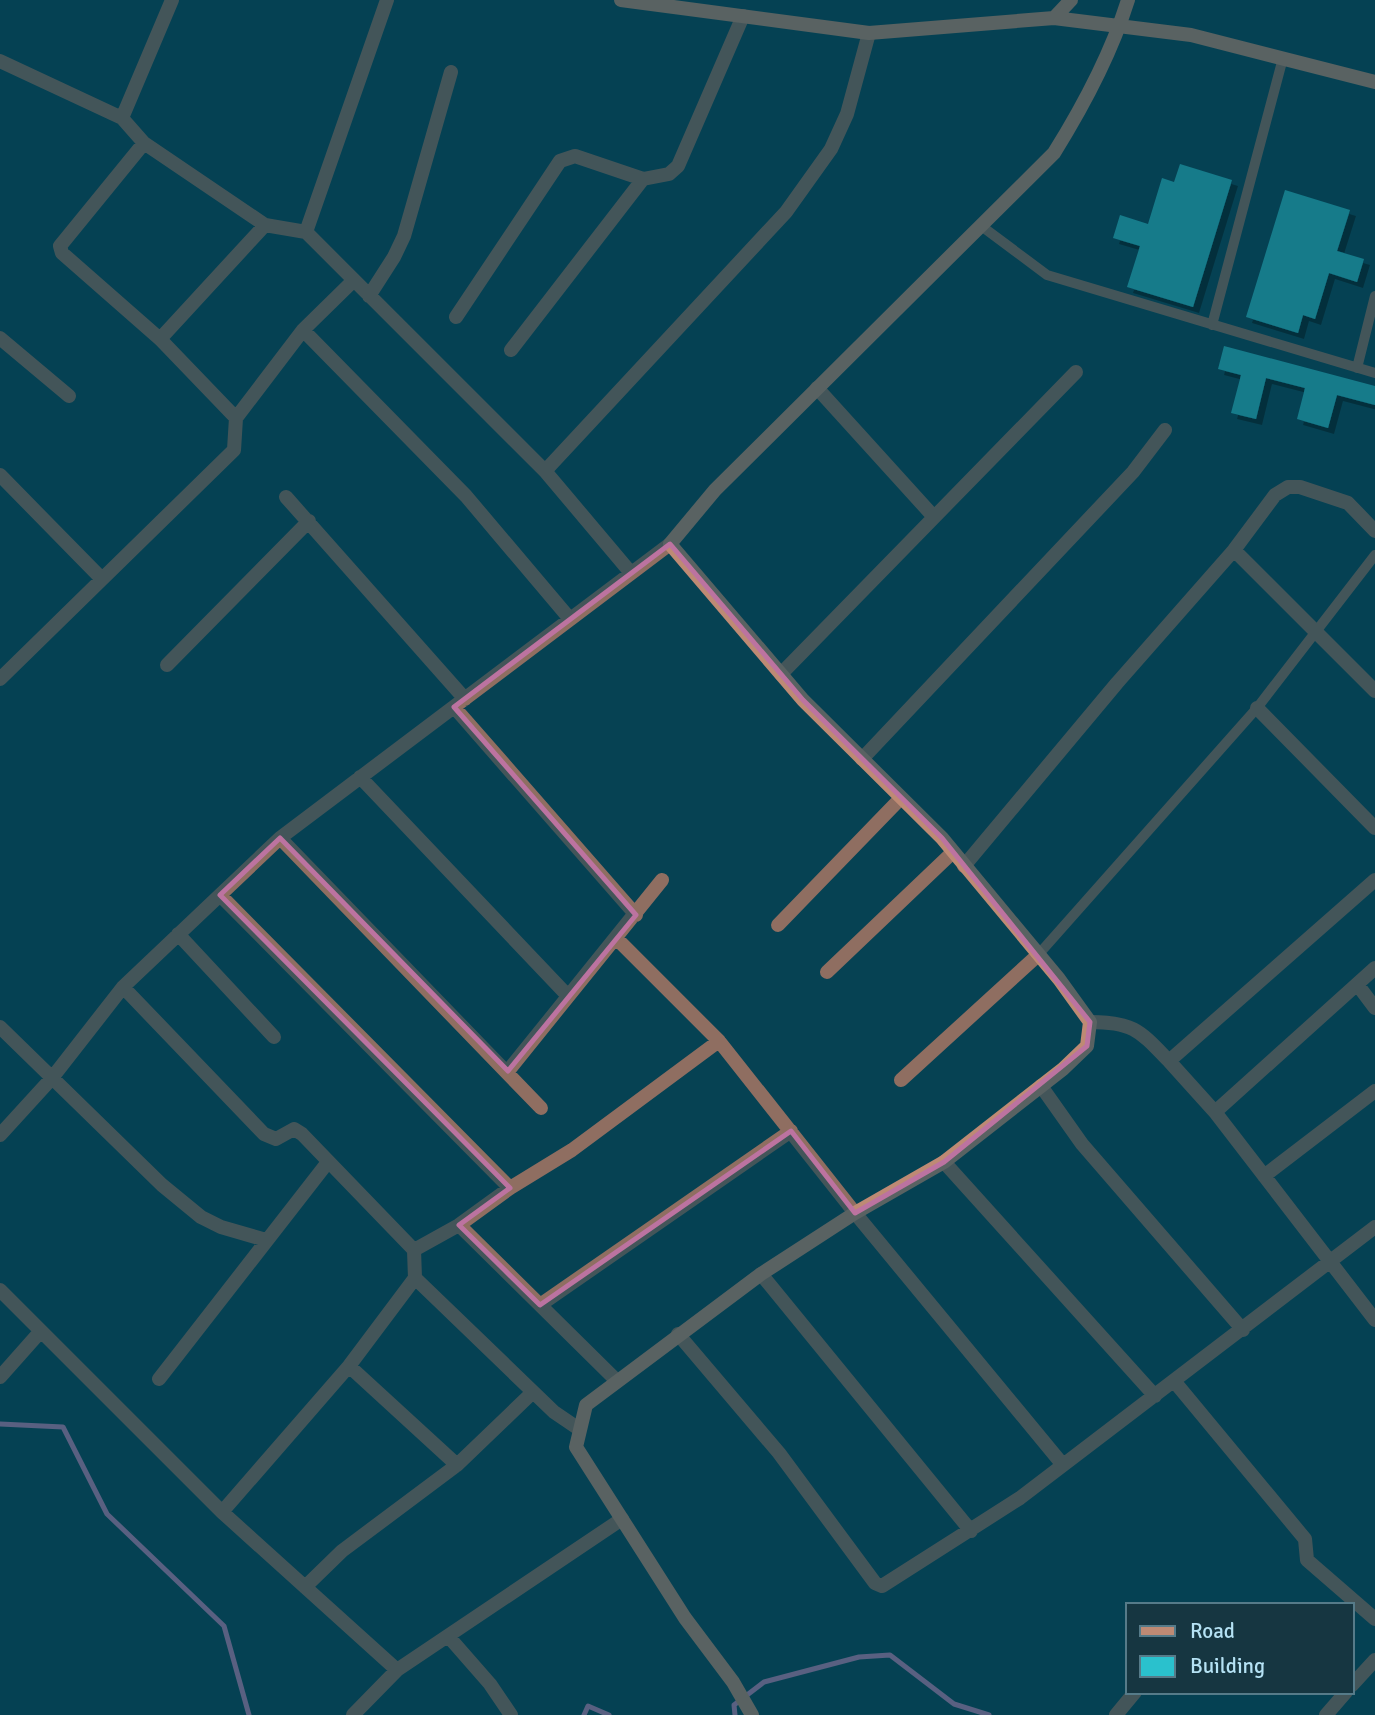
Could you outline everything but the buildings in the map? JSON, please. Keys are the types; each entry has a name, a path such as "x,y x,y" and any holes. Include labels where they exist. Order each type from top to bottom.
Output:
{"street":[{"path":"122,118 172,0"},
{"path":"306,232 387,0"},
{"path":"621,0 869,33 1054,18 1191,34 1375,82"},
{"path":"1054,18 1071,0"},
{"path":"0,1135 52,1077 123,987 280,838 670,544 715,490 1054,153 1083,107 1120,26 1128,0"},
{"path":"456,317 560,161 575,156 643,179 669,174 678,166 743,16"},
{"path":"545,471 786,212 837,138 847,114 869,33"},
{"path":"0,61 122,118 144,143 265,225 306,232 545,471 631,573"},
{"path":"369,296 404,236 451,72"},
{"path":"144,143 61,246 62,253 160,339 236,418"},
{"path":"511,350 643,179"},
{"path":"160,339 265,225"},
{"path":"0,679 234,450 236,418 303,330 353,281"},
{"path":"303,330 466,496 570,619"},
{"path":"0,338 69,396"},
{"path":"781,674 1076,372"},
{"path":"817,388 934,517"},
{"path":"862,759 1133,472 1165,430"},
{"path":"0,475 102,579"},
{"path":"964,866 1117,683 1234,550 1275,495 1288,487 1300,487 1348,503 1375,531"},
{"path":"286,497 309,521 636,915"},
{"path":"167,665 309,521"},
{"path":"670,544 781,674 953,852 1090,1022 1087,1046 944,1162 855,1213 761,1274 586,1405 576,1447 685,1618 733,1682 750,1711"},
{"path":"1234,550 1375,691"},
{"path":"1257,708 1375,828"},
{"path":"360,777 568,996"},
{"path":"778,925 901,798"},
{"path":"280,838 541,1108"},
{"path":"827,972 953,852"},
{"path":"508,1071 662,880"},
{"path":"1169,1062 1375,880"},
{"path":"220,895 510,1188"},
{"path":"178,934 274,1037"},
{"path":"617,939 719,1041 855,1213 1063,1465"},
{"path":"901,1080 1038,955"},
{"path":"1215,1112 1375,968"},
{"path":"1357,984 1375,1008"},
{"path":"123,987 264,1134 276,1139 297,1129 414,1250 415,1278 349,1366 222,1512"},
{"path":"1090,1022 1118,1022 1132,1027 1169,1062 1215,1112 1375,1320"},
{"path":"0,1027 162,1185 201,1217 221,1227 266,1240"},
{"path":"414,1250 459,1225 510,1188 572,1150 719,1041"},
{"path":"1041,1086 1082,1144 1243,1329"},
{"path":"1264,1176 1375,1091"},
{"path":"540,1305 791,1131"},
{"path":"159,1379 328,1162"},
{"path":"944,1162 1155,1396"},
{"path":"459,1225 617,1381"},
{"path":"678,1334 779,1453 875,1583 882,1586 971,1531 1063,1465 1375,1227"},
{"path":"761,1274 971,1531"},
{"path":"415,1278 533,1392 579,1429"},
{"path":"0,1290 222,1512 397,1670"},
{"path":"0,1377 40,1332"},
{"path":"349,1366 457,1465"},
{"path":"1174,1381 1305,1539 1307,1560 1375,1619"},
{"path":"305,1587 342,1551 457,1465 533,1392"},
{"path":"353,1715 397,1670 622,1519"},
{"path":"448,1636 490,1684 511,1715"},
{"path":"1354,1683 1375,1660"},
{"path":"1116,1715 1133,1694"},
{"path":"1326,1715 1344,1694"}],"lane":[{"path":"1212,325 1283,58"},
{"path":"980,225 1047,275 1375,373"},
{"path":"1357,368 1375,296"},
{"path":"1038,955 1257,708 1375,555"}],"highlighted area":[{"path":"670,544 803,700 942,838 1090,1022 1087,1046 944,1162 855,1213 791,1131 540,1305 459,1225 510,1188 220,895 280,838 508,1071 636,915 454,707"}],"waterway":[{"path":"0,1424 63,1427 107,1514 224,1626 249,1715"},
{"path":"735,1715 734,1705 764,1682 859,1657 890,1655 954,1704 989,1715"},
{"path":"584,1715 588,1706 609,1715"}]}
